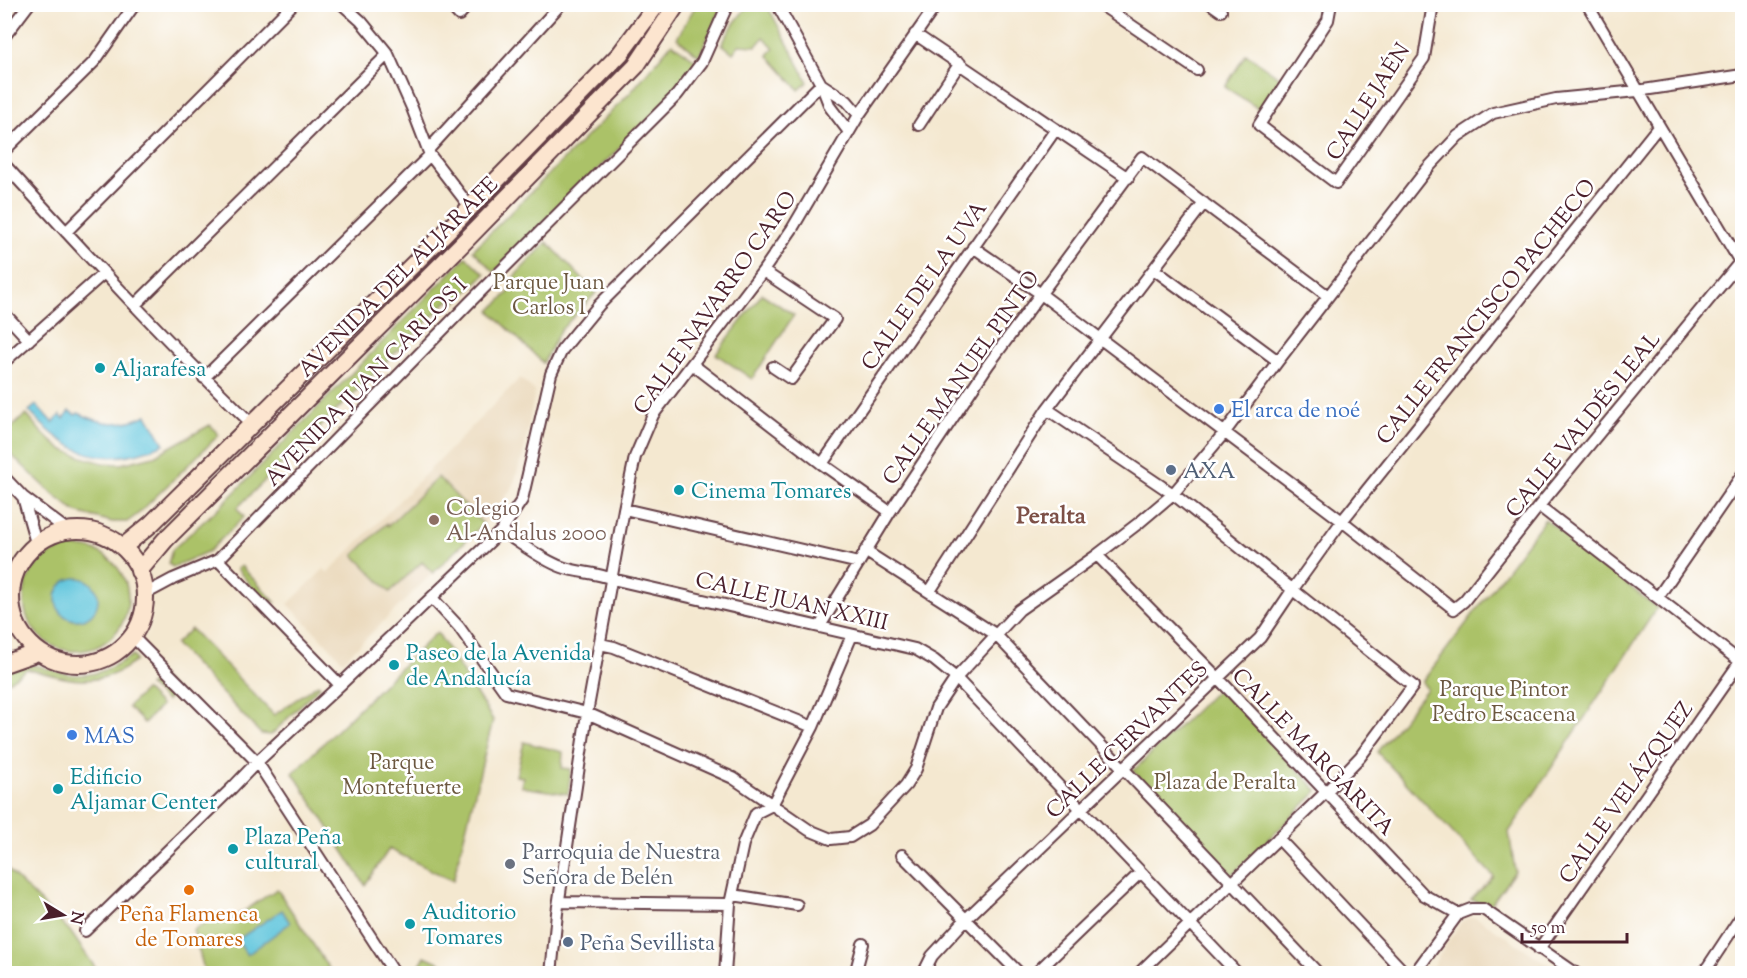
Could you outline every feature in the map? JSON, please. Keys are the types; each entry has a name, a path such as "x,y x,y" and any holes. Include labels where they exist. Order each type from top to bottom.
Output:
{"main road":[{"name":"AVENIDA DEL ALJARAFE","path":"123,547 151,524 470,207 620,54 657,4"},
{"name":"AVENIDA DEL ALJARAFE","path":"140,571 165,540 460,246 636,66 677,4"},
{"path":"68,530 87,530 106,536 123,547 140,571 144,594 142,616 132,636 113,654 88,663 62,663 38,652 10,627 10,593 18,565 36,543 51,535 68,530"},
{"path":"4,664 38,652"}],"street":[{"path":"4,37 29,4"},
{"path":"4,151 95,61 135,4"},
{"path":"66,232 293,4"},
{"path":"342,4 361,21 388,54 429,152 470,207"},
{"path":"448,4 459,15 470,4"},
{"path":"204,378 429,152 561,4"},
{"name":"AVENIDA JUAN CARLOS I","path":"144,594 218,560 475,296 677,95 702,62 728,4"},
{"path":"777,4 821,84 830,107 849,132"},
{"name":"CALLE NAVARRO CARO","path":"551,974 559,902 587,713 635,457 653,416 792,229 859,115 938,4"},
{"path":"1100,4 1197,70"},
{"path":"1211,4 1221,11"},
{"name":"CALLE JAÉN","path":"1331,4 1328,20 1259,124 1336,183 1424,58 1433,4"},
{"path":"1587,4 1741,263"},
{"path":"915,34 1128,177"},
{"path":"135,305 388,54"},
{"path":"919,125 960,63"},
{"path":"432,598 459,627 506,693 587,713 733,778 809,830 831,839 850,837 869,825 906,785 916,769 936,708 956,678 1019,610 1097,555 1173,494 1225,432 1427,170 1458,136 1493,113 1556,99 1743,75"},
{"path":"821,84 847,101 859,115"},
{"path":"85,931 257,762 501,531 522,500 551,374 562,350 598,306 821,84"},
{"name":"CALLE FRANCISCO PACHECO","path":"1342,521 1659,126"},
{"name":"CALLE DE LA UVA","path":"822,464 1056,129"},
{"name":"CALLE MANUEL PINTO","path":"820,626 890,512 988,365 1142,157 1204,203"},
{"path":"4,164 204,378 252,424"},
{"path":"930,591 1047,409 1204,203 1328,296"},
{"path":"973,247 1041,294 1342,521"},
{"name":"CALLE VALDÉS LEAL","path":"1342,521 1454,609 1464,601 1539,506 1741,263"},
{"path":"1155,270 1278,361"},
{"path":"762,272 835,319 791,379 773,367"},
{"path":"4,362 104,273"},
{"path":"4,313 29,340"},
{"path":"692,364 822,464 890,512"},
{"path":"1047,409 1173,494 1413,686 1360,757 1138,974"},
{"path":"1658,597 1743,476"},
{"path":"4,477 23,497 68,530"},
{"path":"23,497 36,543"},
{"path":"1539,506 1742,661"},
{"path":"624,510 858,562"},
{"name":"CALLE CERVANTES","path":"922,974 933,956 967,918 1260,638 1342,521"},
{"name":"CALLE JUAN XXIII","path":"501,531 546,560 563,568 601,574 612,579 915,649 934,660 956,678 1238,974"},
{"path":"866,551 995,634 1319,974"},
{"name":"CALLE MARGARITA","path":"1097,555 1218,678 1424,895 1458,914"},
{"path":"218,560 340,685"},
{"path":"725,974 732,899 744,844 756,813 772,805 813,727 852,634"},
{"path":"132,636 257,762 395,974"},
{"path":"600,644 813,727"},
{"name":"CALLE VELÁZQUEZ","path":"1539,949 1742,661"},
{"path":"1278,838 1406,974"},
{"path":"902,855 1020,974"},
{"path":"1035,974 1141,872"},
{"path":"559,902 732,899 796,904"},
{"path":"1414,974 1458,914 1471,909 1483,909 1577,974"},
{"path":"1703,974 1743,915"},
{"path":"855,974 863,944"}],"shaded area":[{"name":"Colegio Al-Andalus 2000","path":"520,378 535,391 523,455 512,488 492,515 343,661 288,604 324,569 328,573"},
{"path":"1474,917 1561,973 1428,973 1461,922"}],"green space":[{"path":"696,5 723,5 699,56 677,38"},
{"path":"748,5 767,5 808,82 799,90 768,55 774,48 764,37 756,46 739,45 733,53 722,44"},
{"path":"672,43 698,62 675,93 494,272 473,250 630,93"},
{"path":"1246,54 1283,80 1262,111 1225,87"},
{"name":"Parque Juan Carlos I","path":"547,242 596,293 560,331 543,363 490,311 516,285 511,280"},
{"path":"466,257 485,274 456,303 450,299 237,508 244,517 209,551 173,567 168,564 172,550 222,505"},
{"path":"762,294 794,315 752,379 716,354"},
{"path":"26,414 42,433 61,449 103,463 121,464 154,456 210,425 219,435 138,514 127,522 112,522 76,512 55,496 5,449 5,432"},
{"path":"438,477 483,524 433,573 422,562 390,592 354,555 386,524 388,526"},
{"name":"Parque Pintor Pedro Escacena","path":"1545,519 1657,608 1509,832 1515,871 1490,906 1471,900 1494,877 1377,752 1427,689 1422,682"},
{"path":"76,547 96,551 113,562 124,579 128,599 124,619 113,636 96,647 76,651 56,647 39,636 28,619 24,599 28,579 39,562 56,551"},
{"path":"241,566 275,602 262,599 237,569"},
{"path":"191,629 274,715 318,684 320,686 271,735 261,734 175,644"},
{"name":"Parque Montefuerte","path":"437,632 493,720 453,881 389,849 365,885 293,773"},
{"path":"133,655 136,661 118,672 100,678 69,679 27,669 5,684 4,673 22,665 40,666 66,674 84,675 106,670"},
{"path":"159,676 176,691 166,701 149,686"},
{"name":"Plaza de Peralta","path":"1219,688 1318,791 1232,875 1133,771"},
{"path":"145,690 161,706 144,723 128,707"},
{"path":"524,742 563,752 562,768 571,769 568,794 521,786 523,777 516,776"},
{"path":"5,867 70,931 99,973 5,973"},
{"path":"277,889 332,973 205,973 193,930 218,915 226,923"},
{"path":"425,956 463,973 415,973"}],"water":[{"path":"36,405 53,423 60,415 64,419 69,411 76,415 78,413 112,423 138,419 147,415 164,444 125,456 107,457 91,454 75,448 44,427 29,411"},
{"path":"77,578 92,584 98,599 92,614 77,620 62,614 56,599 62,584"},
{"path":"282,910 290,923 247,955 237,940"}],"place":[{"name":"Aljarafesa","path":"100,368"},
{"name":"El arca de noé","path":"1219,409"},
{"name":"AXA","path":"1171,470"},
{"name":"Cinema Tomares","path":"679,490"},
{"name":"Colegio Al-Andalus 2000","path":"434,520"},
{"name":"Paseo de la Avenida de Andalucía","path":"394,665"},
{"name":"MAS","path":"72,735"},
{"name":"Edificio Aljamar Center","path":"58,789"},
{"name":"Plaza Peña cultural","path":"233,849"},
{"name":"Parroquia de Nuestra Señora de Belén","path":"510,864"},
{"name":"Peña Flamenca de Tomares","path":"189,890"},
{"name":"Auditorio Tomares","path":"410,924"},
{"name":"Peña Sevillista","path":"568,942"}],"district":[{"name":"Peralta","path":"1051,515"}]}
